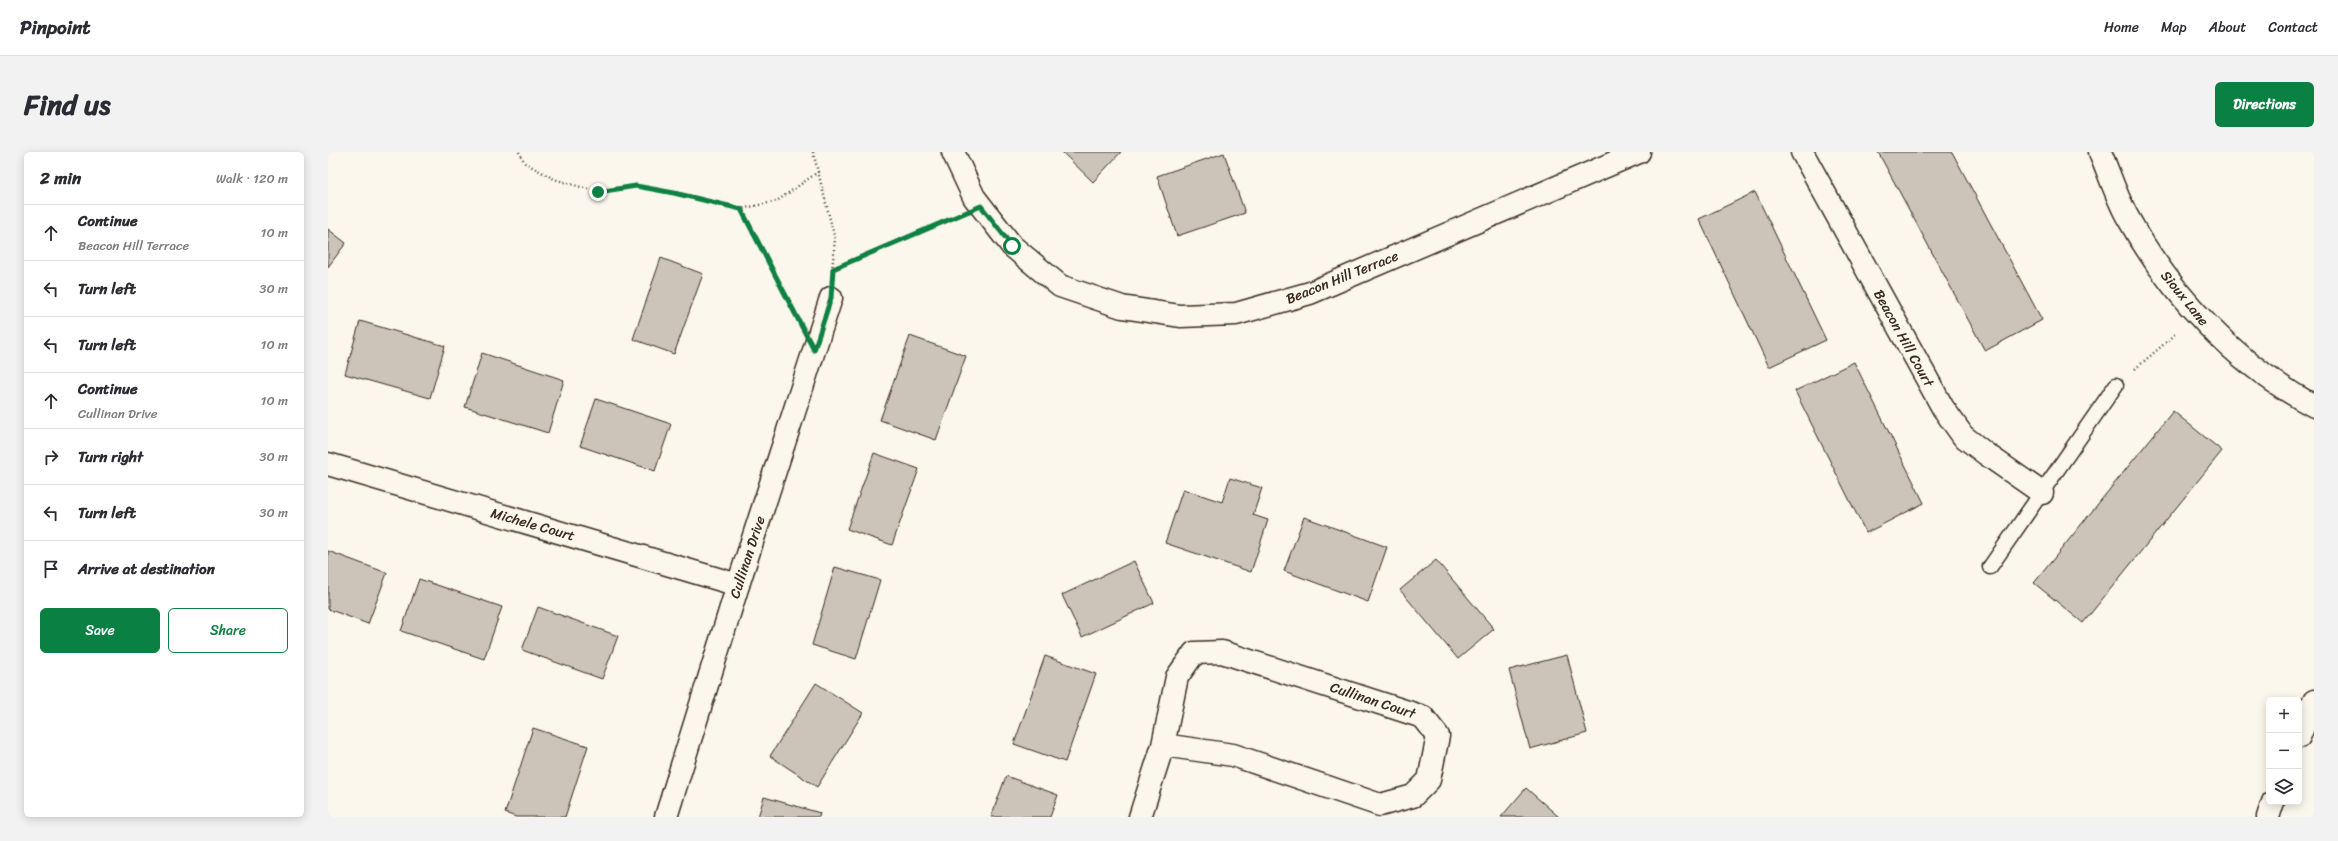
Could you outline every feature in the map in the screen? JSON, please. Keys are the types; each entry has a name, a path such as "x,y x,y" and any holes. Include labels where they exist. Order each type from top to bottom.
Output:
{"street":[{"name":"Beacon Hill Terrace","path":"953,152 974,197 1012,246 1060,286 1122,307 1180,316 1236,314 1310,293 1639,152"},
{"name":"Beacon Hill Court","path":"1802,152 1943,408 1963,436 2042,493"},
{"name":"Sioux Lane","path":"2100,152 2126,214 2148,252 2210,328 2258,372 2314,406"},
{"name":"Cullinan Drive","path":"666,817 738,585 831,298"},
{"name":"Michele Court","path":"328,464 738,585"},
{"name":"Cullinan Court","path":"1140,817 1163,745 1177,677 1194,653 1222,652 1423,717 1438,736 1429,780 1413,796 1380,805 1233,755 1163,745"},
{"path":"2301,733 2314,700"},
{"path":"2268,817 2272,805"}],"lane":[{"path":"1990,567 2116,385"}],"path":[{"path":"519,152 525,162 554,179 598,192 636,186 674,193 741,209 777,200 818,172"},
{"path":"813,152 834,239 831,298"},
{"path":"833,269 981,206"},
{"path":"741,209 814,350"},
{"path":"2116,385 2199,314"}],"building":[{"path":"1062,152 1121,152 1093,182"},
{"path":"1878,152 1952,152 2042,320 1985,351"},
{"path":"1224,153 1245,213 1177,236 1157,176"},
{"path":"1755,192 1826,340 1769,367 1699,219"},
{"path":"328,229 346,243 328,267"},
{"path":"661,258 703,274 674,354 633,339"},
{"path":"360,321 445,346 430,398 345,374"},
{"path":"910,336 966,356 936,440 880,420"},
{"path":"482,353 564,380 548,433 465,407"},
{"path":"1854,362 1924,503 1866,533 1795,391"},
{"path":"596,399 671,424 655,471 580,446"},
{"path":"2173,411 2222,451 2083,623 2034,583"},
{"path":"874,453 919,469 892,545 847,529"},
{"path":"1230,478 1262,488 1253,515 1268,520 1251,572 1165,543 1183,489 1222,502"},
{"path":"1304,517 1387,547 1368,602 1284,571"},
{"path":"328,551 387,573 368,624 328,609"},
{"path":"1436,560 1494,629 1458,659 1400,590"},
{"path":"1134,561 1154,603 1082,637 1062,595"},
{"path":"835,567 880,580 856,659 812,645"},
{"path":"419,579 502,607 484,659 401,631"},
{"path":"538,607 618,636 602,679 522,650"},
{"path":"1567,655 1587,733 1530,749 1509,670"},
{"path":"1045,656 1096,674 1065,762 1014,744"},
{"path":"816,683 863,713 817,787 770,756"},
{"path":"533,728 588,746 565,817 516,817 505,813"},
{"path":"1006,776 1058,795 1050,817 991,817"},
{"path":"1526,788 1559,817 1501,817"},
{"path":"764,797 820,813 819,817 758,817"}],"route":[{"path":"598,192 636,186 674,193 741,209 814,350 831,298 833,269 981,206 1012,246"}]}
